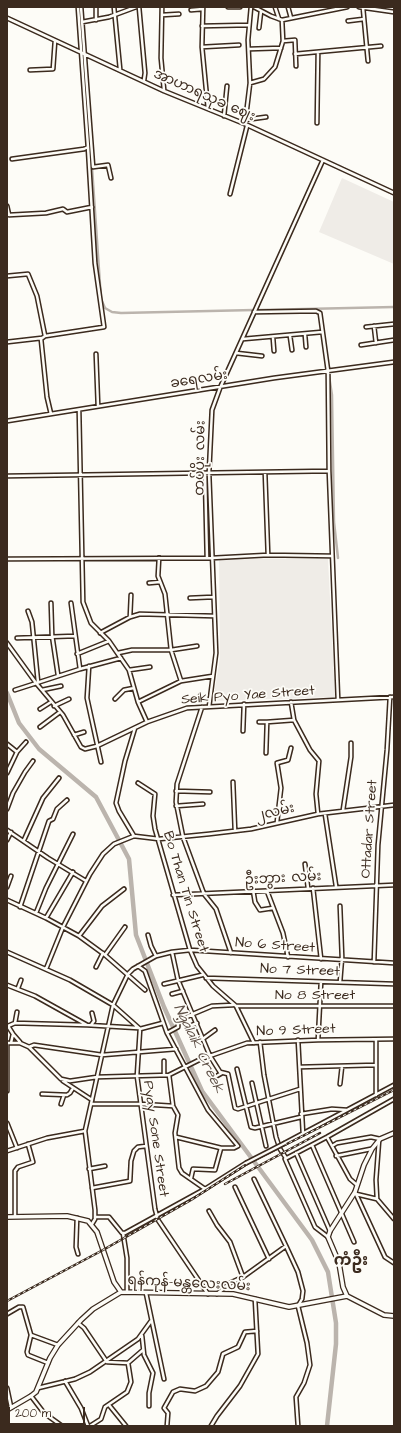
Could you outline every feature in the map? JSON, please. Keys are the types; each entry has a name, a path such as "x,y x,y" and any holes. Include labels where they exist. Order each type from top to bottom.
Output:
{"main road":[{"path":"394,1133 380,1140 372,1149 364,1165 356,1193 330,1231 328,1237 339,1263 343,1287 347,1296 384,1316 394,1316"},
{"path":"7,1216 77,1217 92,1224"},
{"name":"ရန်ကုန်-မန္တလေးလမ်း","path":"92,1224 97,1232 114,1282 121,1292 217,1294 255,1298 283,1306 298,1306 347,1296"},
{"path":"7,1410 31,1396 38,1388 48,1362 58,1345 78,1323 93,1309 121,1292"}],"street":[{"path":"7,342 104,328 95,263 78,7"},
{"path":"81,7 86,54 93,167 108,165 111,178"},
{"path":"96,7 96,20"},
{"path":"114,7 120,69"},
{"path":"82,22 96,20 138,7 145,73 144,80"},
{"path":"162,7 161,58 164,91"},
{"path":"228,7 240,7"},
{"path":"230,194 246,125 244,120 250,83 249,25 253,7 281,20 347,7"},
{"path":"250,83 264,79 272,73 281,48 283,41 281,20 275,7"},
{"path":"288,7 291,18"},
{"path":"368,61 364,19 361,7 394,12"},
{"path":"191,10 203,8 202,47 208,109"},
{"path":"259,28 262,11"},
{"path":"162,15 179,14"},
{"name":"အာဟာရသုခ ဈေး","path":"7,18 81,53 144,80 164,91 246,125 394,193"},
{"path":"348,21 364,19"},
{"path":"202,26 249,25"},
{"path":"283,41 295,40 296,66"},
{"path":"30,70 53,69 55,41"},
{"path":"202,47 239,45"},
{"path":"295,54 381,46"},
{"path":"250,49 281,48"},
{"path":"317,123 318,53"},
{"path":"224,116 227,86"},
{"path":"244,120 266,117"},
{"path":"12,159 84,149 88,147"},
{"name":"တပ်ပိုး လမ်း","path":"209,707 216,653 209,473 211,419 220,388 323,160"},
{"path":"7,206 9,215 46,213 63,209 67,212 92,207"},
{"path":"7,276 27,274 30,276 37,296 43,337 47,397 51,414"},
{"path":"254,312 318,312 328,371 329,471 338,700"},
{"path":"366,327 394,324"},
{"path":"374,326 376,343"},
{"path":"243,339 273,338 322,332"},
{"path":"305,335 306,347"},
{"path":"290,336 292,350"},
{"path":"273,338 274,351"},
{"path":"361,346 394,340"},
{"path":"236,353 262,356"},
{"path":"96,354 98,406"},
{"name":"ခရေလမ်း","path":"7,421 394,362"},
{"path":"78,410 84,608 91,623 109,641 129,670 138,702 146,722"},
{"path":"7,476 329,471"},
{"path":"265,472 268,555"},
{"path":"205,473 207,558"},
{"path":"7,559 212,558 268,555 332,556"},
{"path":"159,558 158,576 165,594 171,650 180,681"},
{"path":"149,583 160,582"},
{"path":"130,617 132,595"},
{"path":"190,598 213,596"},
{"path":"51,603 53,636 58,675"},
{"path":"71,603 80,669"},
{"path":"28,611 32,622 37,682"},
{"path":"100,633 130,617 140,614 214,616"},
{"path":"17,638 75,636"},
{"path":"77,654 109,641"},
{"path":"7,643 60,712 74,735 84,732"},
{"path":"118,653 132,650 171,650 197,646"},
{"path":"15,690 58,675 121,658"},
{"path":"89,666 87,695 101,762"},
{"path":"129,670 150,667"},
{"path":"138,702 180,681 213,676"},
{"path":"42,690 61,686"},
{"path":"115,699 124,690 134,688"},
{"name":"Ottadar Street","path":"374,962 376,885 390,697"},
{"name":"Seik Pyo Yae Street","path":"74,735 81,748 88,749 146,722 187,708 394,697"},
{"path":"54,706 69,699"},
{"path":"40,709 51,702"},
{"path":"291,702 294,720 310,750 319,761 316,794 318,814"},
{"path":"243,731 244,704"},
{"path":"202,707 176,791 176,806 183,837 204,894 216,909 231,953"},
{"path":"40,727 60,712"},
{"path":"259,722 294,720"},
{"path":"266,753 267,722"},
{"path":"46,969 63,927 86,881 103,854 114,844 133,837 116,803 125,761 135,727"},
{"path":"7,772 17,752 26,742"},
{"path":"7,744 17,752"},
{"path":"343,810 351,757 351,744"},
{"path":"277,822 281,788 277,763 288,760 290,748"},
{"path":"7,810 13,793 33,761"},
{"path":"24,840 43,798 59,778"},
{"path":"233,782 236,831"},
{"name":"Bo Than Tin Street","path":"138,783 149,788 155,794 154,823 173,895 190,950 202,975 234,1005 254,1043"},
{"path":"176,791 210,792"},
{"path":"20,907 49,821 53,819 57,809 68,800"},
{"path":"176,806 203,804"},
{"name":"၂လမ်း","path":"133,837 159,839 236,831 318,814 394,805"},
{"path":"324,814 336,886"},
{"path":"7,830 86,881"},
{"path":"7,840 12,832"},
{"path":"36,913 46,888 72,834"},
{"path":"305,864 308,888"},
{"path":"46,918 73,872"},
{"path":"7,887 11,876"},
{"name":"ဦးဘွား လမ်း","path":"173,895 336,886 394,885"},
{"path":"313,888 321,960"},
{"path":"79,936 102,906 124,889"},
{"path":"252,890 255,902 260,910 262,911 273,908"},
{"path":"267,891 282,932 288,958"},
{"path":"7,900 36,913 79,936 104,954 145,990"},
{"path":"340,906 340,982"},
{"path":"96,967 125,927"},
{"path":"148,935 156,956"},
{"name":"No 6 Street","path":"128,974 142,963 156,956 190,950 288,958 394,963"},
{"path":"7,952 70,980 113,1005 140,1029"},
{"path":"172,952 178,980 192,1014 204,1038 210,1056 222,1073"},
{"path":"138,966 145,971 167,1032 176,1049 188,1066 208,1110 238,1146 221,1148 176,1137"},
{"path":"92,1224 96,1217 85,1131 113,1005 128,974"},
{"path":"164,984 202,975"},
{"name":"No 7 Street","path":"206,978 394,984"},
{"path":"18,988 21,980"},
{"path":"318,1040 321,982"},
{"path":"7,984 41,999 87,1025"},
{"path":"172,994 183,991"},
{"name":"No 8 Street","path":"167,1032 178,1027 178,1021 212,1006 394,1006"},
{"path":"15,1023 17,1012"},
{"path":"91,1026 94,1021 92,1013"},
{"path":"20,1043 7,1026 15,1023 87,1025 140,1029 163,1022"},
{"path":"190,1026 197,1023"},
{"name":"Pyay Sone Street","path":"140,1029 137,1076 158,1220 208,1294"},
{"path":"204,1038 215,1030"},
{"path":"7,1091 8,1043 13,1034"},
{"name":"No 9 Street","path":"169,1075 201,1059 241,1044 298,1040 394,1039"},
{"path":"298,1040 303,1134"},
{"path":"376,1040 376,1096"},
{"path":"260,1042 268,1099 278,1145 286,1158 286,1163 315,1227 328,1237"},
{"path":"8,1043 20,1043 29,1047 61,1079 92,1102 173,1106"},
{"path":"29,1047 34,1045 102,1055 176,1049"},
{"path":"164,1061 164,1075"},
{"path":"300,1067 376,1065"},
{"path":"340,1084 342,1066"},
{"path":"237,1070 251,1127 262,1126 332,1109 348,1110"},
{"path":"213,1078 222,1073 228,1074 235,1108 300,1089"},
{"path":"61,1079 70,1080 97,1077 169,1075 173,1106 178,1115 176,1137 178,1168 182,1173 191,1178 204,1189"},
{"path":"252,1083 266,1146"},
{"path":"123,1233 204,1189 246,1163 376,1096 394,1085"},
{"path":"42,1094 69,1094 73,1088"},
{"path":"60,1104 64,1094"},
{"path":"286,1158 327,1137 394,1099"},
{"path":"7,1122 17,1148"},
{"path":"7,1151 47,1138 85,1131"},
{"path":"327,1137 336,1156 350,1179 358,1185"},
{"path":"332,1146 338,1143 371,1137 380,1140 376,1180 377,1199"},
{"path":"15,1216 15,1171 18,1168 33,1162 28,1144"},
{"path":"312,1145 354,1242"},
{"path":"92,1188 130,1181 131,1161 134,1151 138,1147 146,1146"},
{"path":"191,1178 193,1169 215,1170 221,1148"},
{"path":"336,1156 372,1149"},
{"path":"296,1153 330,1231"},
{"path":"89,1169 105,1166"},
{"path":"254,1179 298,1272 303,1291 302,1299 298,1306 307,1343 310,1365 304,1383 296,1397 298,1426"},
{"path":"235,1187 268,1259"},
{"path":"356,1193 377,1199 394,1219"},
{"path":"356,1193 385,1257 394,1263"},
{"path":"209,1211 217,1225 230,1242 243,1277"},
{"path":"77,1217 76,1241 78,1254"},
{"path":"96,1217 109,1217 123,1233 127,1258 127,1292"},
{"path":"217,1294 230,1283 243,1277 286,1246"},
{"path":"146,1293 164,1379"},
{"path":"211,1426 251,1367 258,1354 255,1298"},
{"path":"7,1314 19,1307 23,1308 31,1335 27,1352 28,1355 48,1362"},
{"path":"38,1388 65,1381 90,1372 107,1362 142,1336 151,1321"},
{"path":"78,1323 84,1328 107,1362"},
{"path":"167,1426 168,1413 164,1408 173,1392 180,1389 195,1391 206,1386 218,1372 223,1354 238,1347 245,1332 257,1331"},
{"path":"31,1335 58,1345"},
{"path":"142,1336 143,1350 152,1373 149,1406"},
{"path":"107,1362 128,1362 143,1350"},
{"path":"65,1381 81,1408 89,1426 101,1419 105,1407 109,1406 129,1389 131,1382 128,1362"},
{"path":"7,1388 11,1407"},
{"path":"31,1396 44,1413 62,1426"},
{"path":"109,1406 126,1426"}],"shaded area":[{"path":"342,178 394,202 394,264 319,232"},
{"path":"219,558 328,559 335,697 213,701 220,657"}],"waterway":[{"path":"91,153 101,299 105,308 112,312 121,313 254,310"},
{"path":"260,310 394,307"},
{"path":"329,376 332,395 334,522 338,558"},
{"name":"Ngalaik Creek","path":"7,693 19,723 39,749 96,797 129,859 136,935 164,1007 202,1091 312,1240 328,1272 336,1323 336,1344 327,1426"}],"railway":[{"path":"7,1301 103,1250 191,1200 247,1164 394,1090"},
{"path":"225,1184 320,1133"}],"district":[{"name":"ကံဦး","path":"351,1262"}]}
